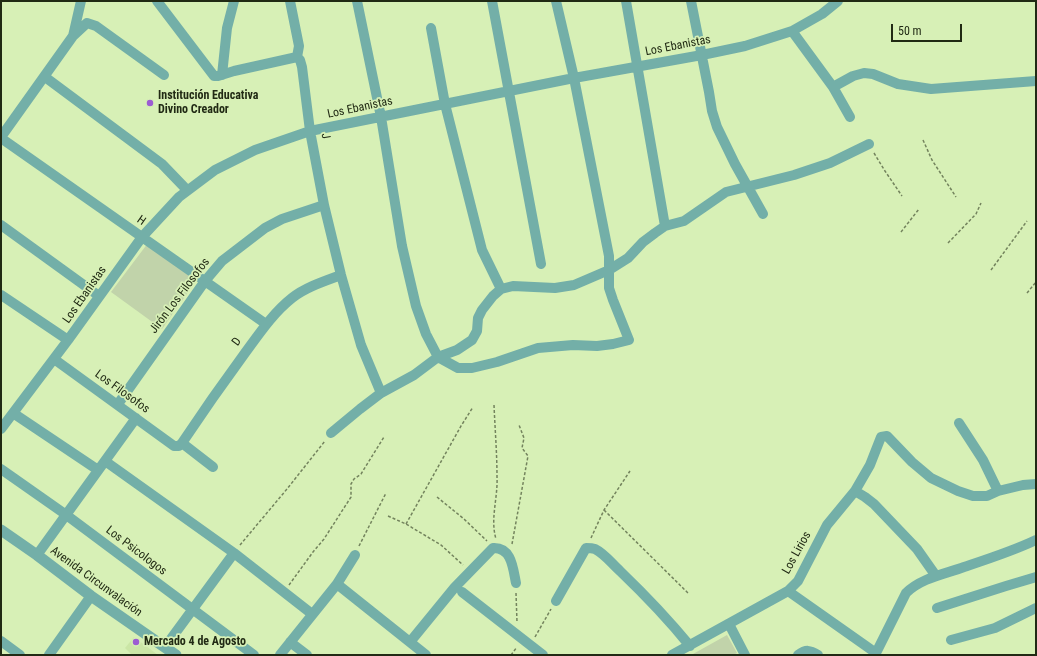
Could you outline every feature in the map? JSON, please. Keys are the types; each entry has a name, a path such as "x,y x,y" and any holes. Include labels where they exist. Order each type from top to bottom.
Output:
{"street":[{"path":"73,36 80,1"},
{"path":"157,1 214,76 297,56"},
{"path":"222,75 227,28 234,1"},
{"name":"J","path":"290,1 299,46 297,56 302,67 310,131 324,205 341,275 361,345 381,393"},
{"path":"356,1 382,117 402,246 416,306 426,334 438,357 458,368 472,368 497,362 538,348 573,344 597,346 629,340 609,288 609,256 574,78 556,1"},
{"path":"492,1 540,264"},
{"path":"626,1 665,226"},
{"path":"691,1 712,111 717,127 763,214"},
{"name":"Los Ebanistas","path":"1,429 68,340 142,237 166,210 187,190 215,170 255,150 310,131 574,78 744,46 792,30 822,14 838,1"},
{"path":"1,137 73,36 87,23 96,26 164,75"},
{"path":"431,28 445,104 482,250 501,289"},
{"path":"792,30 833,87 850,117"},
{"path":"833,87 853,76 864,73 873,74 898,84 931,89 1036,81"},
{"path":"45,77 162,164 187,190"},
{"name":"H","path":"1,137 266,324"},
{"path":"331,433 381,393 414,375 438,357 457,350 472,340 477,331 478,318 482,310 493,296 501,289 513,286 555,288 574,285 609,270 628,258 643,242 665,226 684,221 726,192 794,175 830,163 869,144"},
{"name":"Jirón Los Filosofos","path":"118,404 205,281 222,261 265,228 282,219 324,205"},
{"path":"1,225 99,296"},
{"name":"D","path":"178,445 266,324 293,297 306,289 341,275"},
{"path":"2,297 68,340"},
{"name":"Los Filosofos","path":"54,359 136,418 213,467"},
{"path":"13,413 98,470"},
{"path":"37,555 65,514 136,418"},
{"path":"959,423 983,460 998,491 1023,485 1036,484"},
{"name":"Los Lirios","path":"672,655 788,591 798,581 827,524 855,491 870,465 880,439 884,436 887,436 912,462 931,478 958,491 973,496 987,496 998,491"},
{"path":"105,461 234,553 312,614"},
{"name":"Los Psicologos","path":"1,469 65,514 254,655"},
{"path":"855,491 874,504 917,549 936,576"},
{"name":"Avenida Circunvalación","path":"1,530 91,596 176,655"},
{"path":"788,591 875,654 906,593 914,586 936,576 990,558 1036,540"},
{"path":"412,648 455,587 493,548 504,550 510,556 516,583"},
{"path":"556,601 586,548 595,549 603,555 670,622 690,646"},
{"path":"165,648 234,553"},
{"path":"280,655 337,584 355,555"},
{"path":"937,608 1036,577"},
{"path":"337,584 412,648 426,655"},
{"path":"462,592 543,655"},
{"path":"49,655 91,596"},
{"path":"951,640 995,628 1036,608"},
{"path":"729,624 746,655"},
{"path":"1,641 20,655"},
{"path":"290,642 307,655"},
{"path":"798,655 803,651 808,650 818,655"}],"path":[{"path":"923,140 932,160 956,197"},
{"path":"869,144 884,171 902,196"},
{"path":"948,243 976,214 981,203"},
{"path":"901,232 919,209"},
{"path":"991,270 1027,221"},
{"path":"1027,292 1036,282"},
{"path":"492,528 497,499 494,406"},
{"path":"406,524 473,407"},
{"path":"510,556 528,456 522,448 524,438 519,425"},
{"path":"234,553 331,433"},
{"path":"285,592 324,539 350,496 351,484 354,479 361,474 384,437"},
{"path":"586,548 604,510 630,471"},
{"path":"355,555 386,493"},
{"path":"436,497 464,519 483,537"},
{"path":"604,510 688,593"},
{"path":"388,516 406,524 441,545 470,572"},
{"path":"516,583 518,636"},
{"path":"530,645 556,601"}],"shaded area":[{"path":"148,243 198,278 162,329 111,292"},
{"path":"727,635 737,653 733,655 693,654"},
{"name":"Mercado 4 de Agosto","path":"134,637 158,655 132,655 125,648"}],"place":[{"name":"Institución Educativa Divino Creador","path":"150,103"},
{"name":"Mercado 4 de Agosto","path":"136,642"}]}
